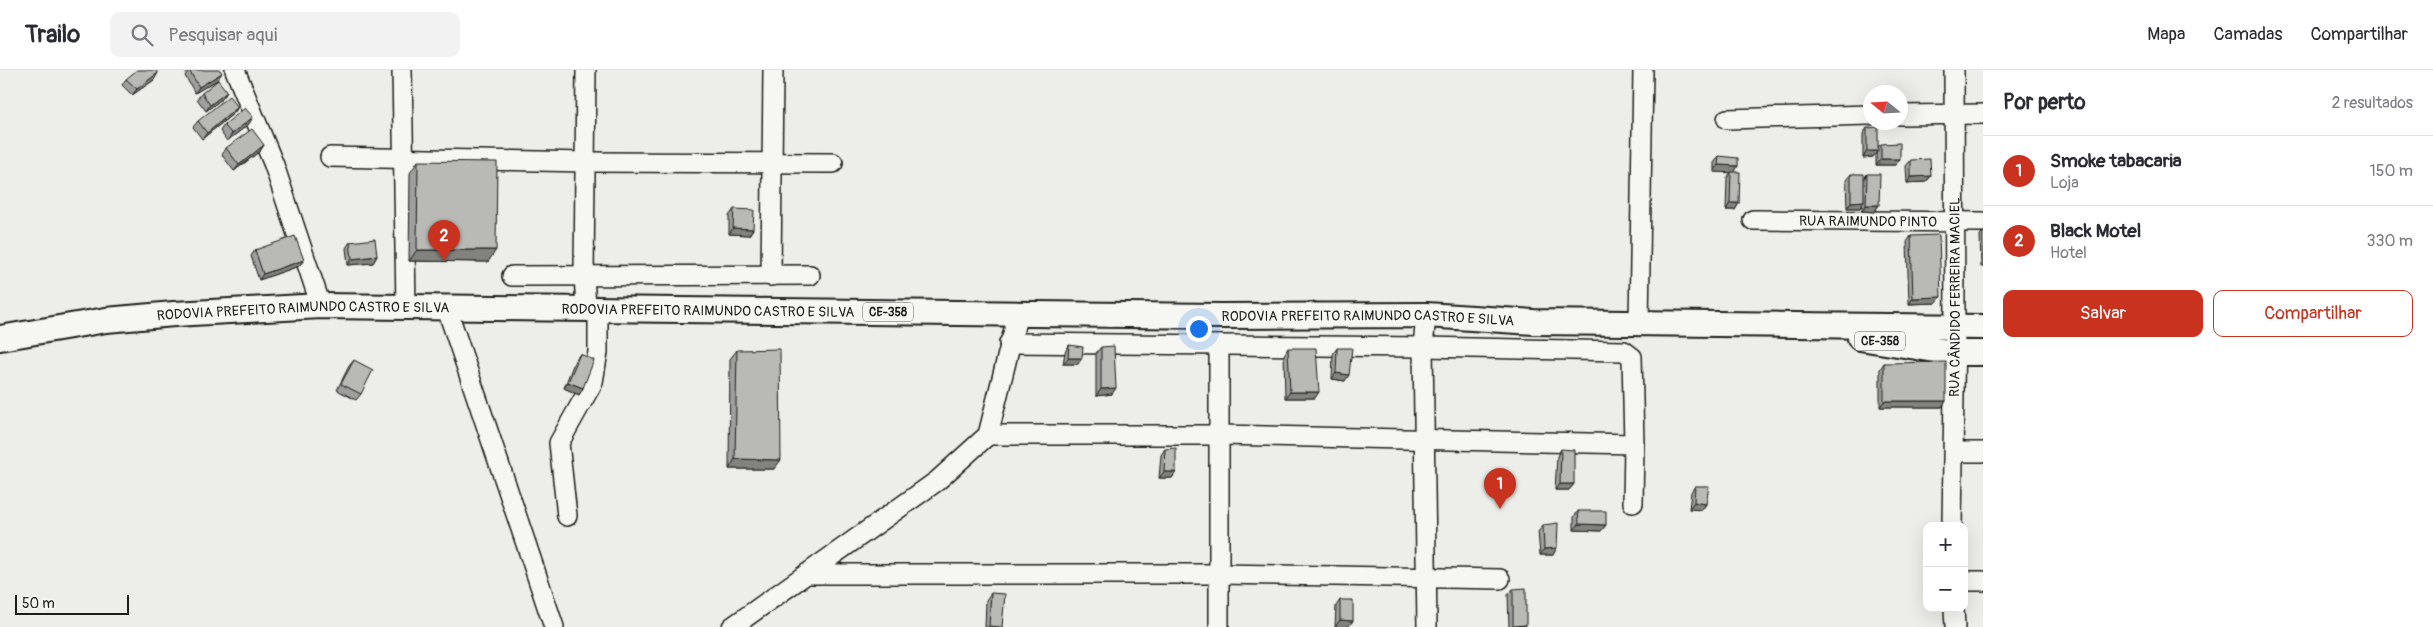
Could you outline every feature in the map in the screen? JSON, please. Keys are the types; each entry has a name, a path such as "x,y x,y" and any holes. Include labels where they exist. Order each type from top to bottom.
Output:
{"main road":[{"name":"RODOVIA PREFEITO RAIMUNDO CASTRO E SILVA","path":"5,341 106,320 174,314 321,306 406,306 447,309 592,308 1018,312 1222,316 1426,315 1534,322 1777,325"},
{"name":"CE-358","path":"1777,325 1983,327"},
{"name":"CE-358","path":"1777,325 1954,353 1983,353"}],"street":[{"path":"235,70 274,165 321,306"},
{"path":"402,70 406,306"},
{"path":"567,516 559,443 593,382 598,352 592,308 584,275 586,70"},
{"path":"772,276 773,70"},
{"path":"1638,323 1643,70"},
{"name":"RUA CÂNDIDO FERREIRA MACIEL","path":"1952,522 1956,222 1953,170 1954,70"},
{"path":"1908,115 1983,114"},
{"path":"1727,119 1863,116"},
{"path":"330,157 585,162 833,163"},
{"name":"RUA RAIMUNDO PINTO","path":"1753,220 1983,222"},
{"path":"512,276 810,275"},
{"path":"447,309 554,627"},
{"path":"732,627 937,482 988,435 1018,312"},
{"path":"1426,315 1424,347 1428,577 1427,627"},
{"path":"1009,343 1624,351 1632,357 1633,503"},
{"path":"1219,345 1219,627"},
{"path":"988,435 1219,435 1634,444"},
{"path":"1954,452 1983,452"},
{"path":"807,574 1219,574 1500,578"},
{"path":"1968,581 1983,581"},
{"path":"1954,612 1955,627"}],"building":[{"path":"137,70 156,70 158,73 137,89 126,79"},
{"path":"189,70 220,70 222,73 199,87"},
{"path":"218,80 227,92 210,105 202,93"},
{"path":"229,96 238,107 207,133 198,121"},
{"path":"245,108 253,117 232,134 224,125"},
{"path":"252,129 264,145 239,165 226,148"},
{"path":"1867,130 1878,130 1878,151 1867,151"},
{"path":"1900,143 1900,159 1881,159 1881,144"},
{"path":"1719,156 1738,158 1738,166 1718,165"},
{"path":"1930,159 1931,176 1911,177 1911,160"},
{"path":"418,161 497,162 496,250 417,250"},
{"path":"1731,172 1740,172 1739,203 1730,203"},
{"path":"1851,174 1864,174 1864,201 1851,202"},
{"path":"1867,174 1880,174 1879,205 1866,205"},
{"path":"734,209 754,210 753,229 733,228"},
{"path":"1939,235 1941,297 1913,298 1911,236"},
{"path":"295,236 304,260 263,274 255,250"},
{"path":"375,239 377,256 352,259 350,242"},
{"path":"1069,345 1083,347 1082,358 1068,358"},
{"path":"1114,346 1116,388 1101,389 1101,347"},
{"path":"1288,348 1316,348 1319,392 1290,392"},
{"path":"1337,348 1352,348 1349,375 1336,373"},
{"path":"780,349 781,460 735,459 737,350"},
{"path":"580,354 594,360 583,388 568,382"},
{"path":"354,360 373,370 361,394 341,384"},
{"path":"1946,362 1946,401 1884,401 1884,363"},
{"path":"1176,448 1176,472 1164,472 1165,449"},
{"path":"1561,449 1574,450 1574,484 1560,484"},
{"path":"1695,486 1709,486 1706,504 1694,502"},
{"path":"1578,511 1606,511 1606,525 1579,524"},
{"path":"1558,523 1557,548 1544,549 1543,525"},
{"path":"1526,588 1526,625 1513,626 1513,589"},
{"path":"991,593 1005,594 1002,627 989,626"},
{"path":"1340,600 1353,600 1353,621 1340,620"}],"place":[{"name":"Black Motel","path":"444,261"},
{"name":"Smoke tabacaria","path":"1500,509"}]}
